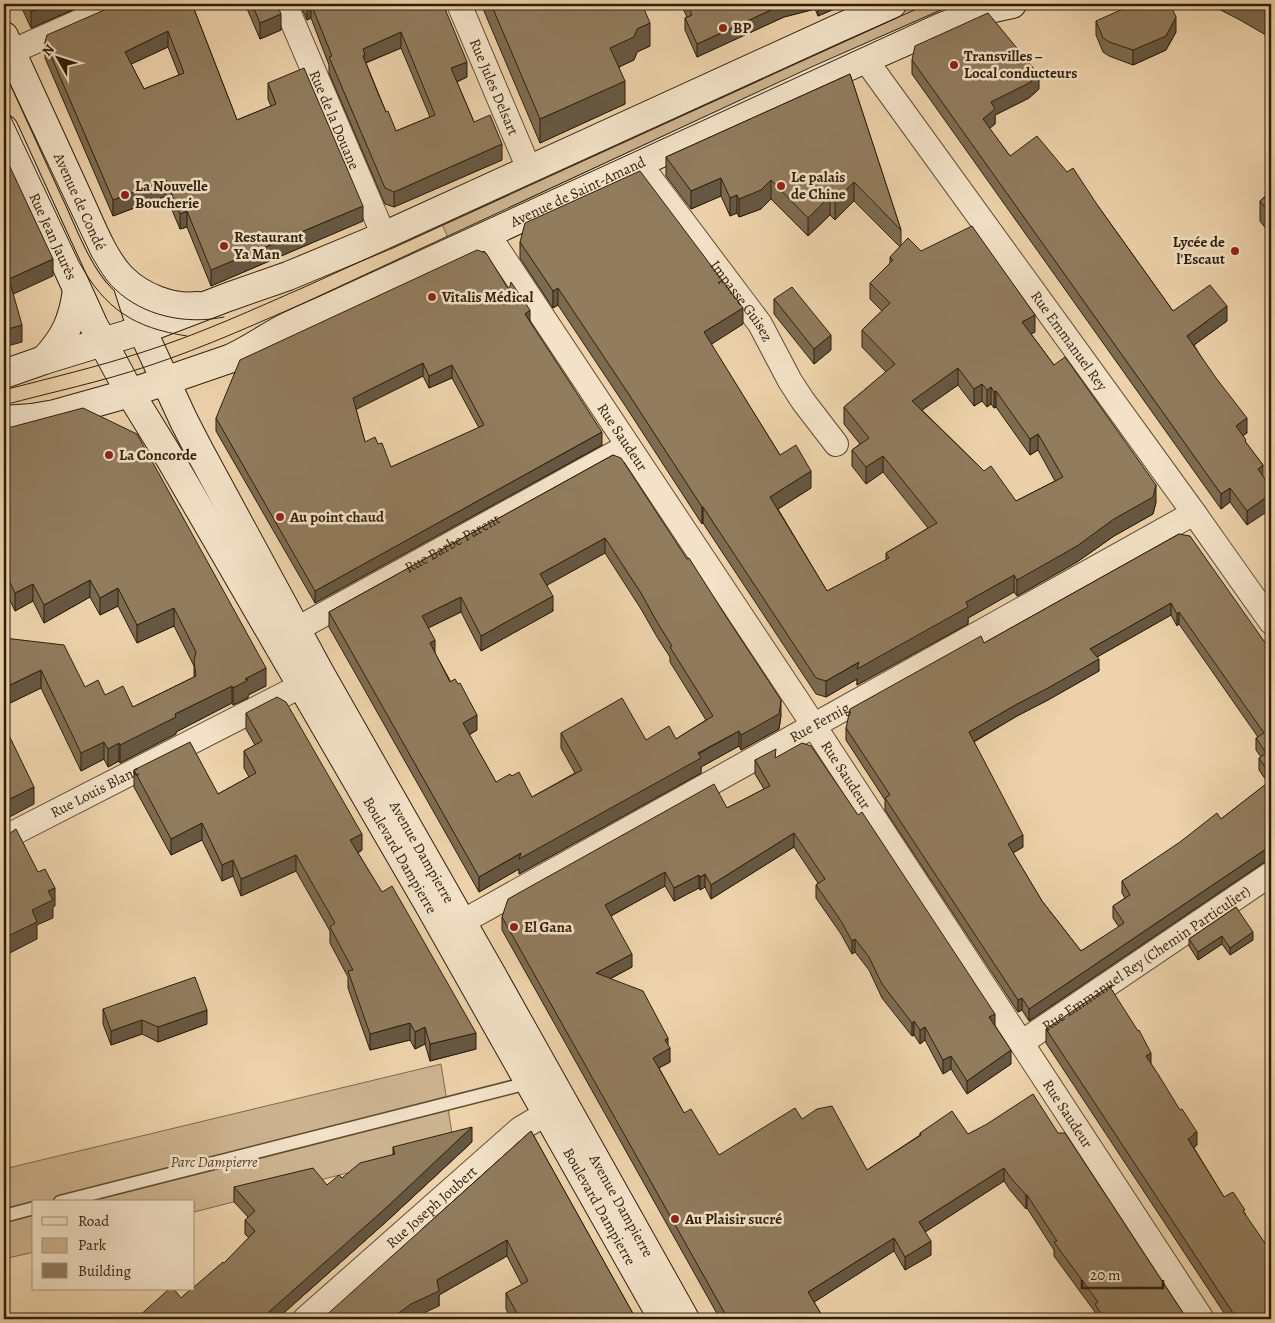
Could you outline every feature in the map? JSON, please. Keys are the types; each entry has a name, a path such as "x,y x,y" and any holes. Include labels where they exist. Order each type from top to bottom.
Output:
{"main road":[{"path":"4,374 122,336 209,305 288,276 384,236 892,4"},
{"name":"Avenue de Saint-Amand","path":"4,420 54,414 148,387 216,364 239,354 289,326 865,59 961,17 1012,4"},
{"name":"Avenue de Condé","path":"7,44 92,227 115,270 140,293 162,302 192,306 209,305"},
{"name":"Rue Jean Jaurès","path":"4,129 77,290 122,336"},
{"path":"127,283 122,336 148,387 191,434 286,635"},
{"path":"44,360 60,342 68,327 74,310 77,290"},
{"path":"122,336 148,387"},
{"name":"Boulevard Dampierre","path":"148,387 165,450 286,635 555,1108 663,1319"},
{"name":"Avenue Dampierre","path":"555,1108 685,1319"}],"street":[{"path":"7,44 119,4"},
{"name":"Rue de la Douane","path":"285,4 384,236"},
{"name":"Rue Jules Delsart","path":"459,4 529,169"},
{"name":"Rue Emmanuel Rey","path":"865,59 1271,622"},
{"name":"Impasse Guisez","path":"639,163 760,324 790,381 836,444"},
{"name":"Rue Saudeur","path":"487,233 1202,1319"},
{"name":"Rue Barbe Parent","path":"286,635 628,446"},
{"name":"Rue Fernig","path":"453,927 1194,513"},
{"name":"Rue Louis Blanc","path":"4,838 311,681"},
{"name":"Rue Emmanuel Rey (Chemin Particulier)","path":"1021,1043 1271,874"},
{"name":"Rue Joseph Joubert","path":"305,1319 511,1137 555,1108"}],"lane":[{"path":"68,1200 539,1080"},
{"path":"4,1216 32,1209"}],"green space":[{"path":"919,4 974,4 449,240 441,222"},
{"name":"Parc Dampierre","path":"441,1064 454,1146 195,1212 195,1200 32,1200 32,1252 4,1259 4,1169"}],"building":[{"path":"27,4 50,4 31,12"},
{"path":"118,4 192,4 237,120 276,104 268,83 304,68 363,206 211,270 187,211 180,214 166,180 113,200 45,42 47,35","holes":["168,31 184,73 144,89 125,52"]},
{"path":"252,4 277,4 281,14 260,23"},
{"path":"311,4 443,4 467,62 451,68 474,122 490,115 502,144 394,192 385,188 329,57 332,56","holes":["401,32 435,115 396,131 377,91 363,56 365,55 363,49"]},
{"path":"491,4 591,4 594,10 608,4 642,4 650,23 637,29 634,37 610,48 625,81 540,119"},
{"path":"687,4 784,4 697,44 685,18 692,15"},
{"path":"1134,4 1170,4 1176,17 1166,36 1133,50 1103,38 1096,21"},
{"path":"1261,4 1271,4 1271,10"},
{"path":"988,13 1039,75 1029,83 991,102 995,109 983,119 1010,156 1037,136 1067,172 1073,168 1173,311 1210,285 1227,306 1187,336 1247,418 1236,426 1263,465 1258,469 1271,488 1271,494 1247,511 1230,488 1221,494 912,60 915,46"},
{"path":"850,74 901,230 854,182 835,201 830,196 808,218 771,180 761,190 739,199 737,195 730,198 721,178 691,191 666,157"},
{"path":"4,154 53,259 9,279 22,325 4,330"},
{"path":"640,171 743,308 704,332 780,455 796,445 811,471 770,497 827,591 889,558 886,553 937,523 883,456 866,467 852,450 869,438 844,407 895,364 862,330 890,303 870,283 893,260 890,257 908,238 921,251 972,226 1035,315 1022,322 1054,365 1065,357 1156,485 1153,497 1114,519 1077,546 1017,580 1014,575 966,602 968,607 857,669 859,662 826,681 816,678 558,288 553,291 520,242 525,223","holes":["958,368 974,389 982,384 987,390 991,387 994,392 996,391 1030,439 1038,434 1063,477 1016,501 991,466 984,471 912,401"]},
{"path":"1271,191 1271,215 1260,201"},
{"path":"477,250 486,253 509,290 511,282 530,310 525,314 602,432 315,591 216,418 240,360","holes":["423,363 429,376 452,365 484,425 391,467 382,443 378,444 375,437 365,442 353,398"]},
{"path":"792,287 831,335 814,349 774,299"},
{"path":"83,408 137,434 266,668 233,688 232,686 175,714 176,717 120,745 119,743 108,749 104,742 81,753 41,670 4,688 4,638 64,645 85,687 98,680 105,695 123,686 133,707 196,676 194,661 196,652 174,608 137,625 118,588 100,598 90,580 44,605 33,584 15,593 4,570 4,429"},
{"path":"613,455 621,458 687,559 689,558 781,700 779,714 741,735 739,731 698,753 701,758 519,859 521,853 479,877 329,612","holes":["605,538 641,593 672,646 670,647 713,716 676,739 669,726 646,740 622,698 561,733 582,770 532,797 519,772 512,776 510,774 496,782 463,723 477,715 460,683 458,684 455,679 450,682 430,643 435,640 422,616 461,597 481,636 553,596 540,574"]},
{"path":"1179,534 1190,536 1271,651 1271,776 1259,758 1266,753 1256,738 1264,733 1179,612 1177,614 1171,603 1090,649 1099,659 969,732 1023,835 1008,844 1042,901 1081,951 1124,923 1113,906 1130,895 1122,881 1180,842 1217,813 1221,819 1271,780 1271,847 1029,1009 1022,998 1018,1000 885,798 890,795 846,728 850,709 981,636 984,643"},
{"path":"277,697 286,702 362,834 350,840 382,892 392,886 476,1033 430,1044 425,1027 415,1032 410,1023 370,1034 348,971 353,970 330,927 335,923 296,855 241,879 233,860 222,865 202,823 171,839 134,770 190,742 218,794 256,773 244,751 262,741 246,713"},
{"path":"4,725 34,787 4,802"},
{"path":"802,743 811,746 858,815 862,812 995,1014 989,1017 1011,1050 967,1081 951,1056 943,1060 925,1027 920,1030 914,1021 912,1023 882,984 869,957 855,939 852,941 841,921 816,885 825,879 794,833 711,885 705,874 700,877 699,875 674,888 665,872 605,905 632,954 596,973 643,991 668,1038 665,1040 670,1048 653,1058 684,1113 691,1109 719,1155 795,1108 802,1119 817,1109 832,1106 867,1170 921,1135 920,1133 952,1111 968,1134 1033,1094 1058,1133 1065,1133 1187,1319 1104,1319 1095,1304 1098,1302 1054,1242 1057,1241 1027,1195 1004,1168 919,1222 931,1241 905,1257 894,1238 808,1292 824,1319 728,1319 502,917 508,899 714,784 727,808 770,786 755,760 776,749 775,758"},
{"path":"16,829 38,872 45,869 55,888 48,891 53,900 32,910 37,922 4,938 4,834"},
{"path":"1236,907 1253,932 1230,948 1222,936 1198,952 1189,939"},
{"path":"195,977 207,1010 158,1027 142,1020 111,1031 103,1009"},
{"path":"1111,985 1110,987 1139,1030 1151,1053 1146,1056 1180,1110 1182,1109 1197,1132 1188,1139 1224,1197 1233,1192 1245,1210 1243,1211 1271,1252 1271,1319 1237,1319 1046,1029"},
{"path":"472,1127 387,1207 261,1319 137,1318 168,1290 175,1290 181,1298 190,1290 195,1290 195,1286 224,1263 255,1231 245,1220 255,1211 234,1187 313,1168 327,1185 339,1175 342,1178 360,1163 395,1154 393,1147"},
{"path":"531,1131 636,1319 520,1319 506,1293 528,1281 507,1240 437,1280 439,1291 411,1304 391,1319 322,1319 421,1230"}],"tram line":[{"path":"4,390 126,357 227,321 928,4"},
{"path":"4,405 130,372 170,359 234,333 318,297 960,4"},
{"path":"4,71 92,257 111,285 138,306 166,316 195,320 224,317"},
{"path":"4,103 79,262 99,292 123,314 136,321 151,328 187,336"}],"place":[{"name":"BP","path":"723,28"},
{"name":"Transvilles – Local conducteurs","path":"954,65"},
{"name":"Le palais de Chine","path":"781,186"},
{"name":"La Nouvelle Boucherie","path":"125,195"},
{"name":"Restaurant Ya Man","path":"224,246"},
{"name":"Lycée de l'Escaut","path":"1235,251"},
{"name":"Vitalis Médical","path":"432,297"},
{"name":"La Concorde","path":"109,455"},
{"name":"Au point chaud","path":"280,517"},
{"name":"El Gana","path":"514,927"},
{"name":"Au Plaisir sucré","path":"675,1219"}]}
